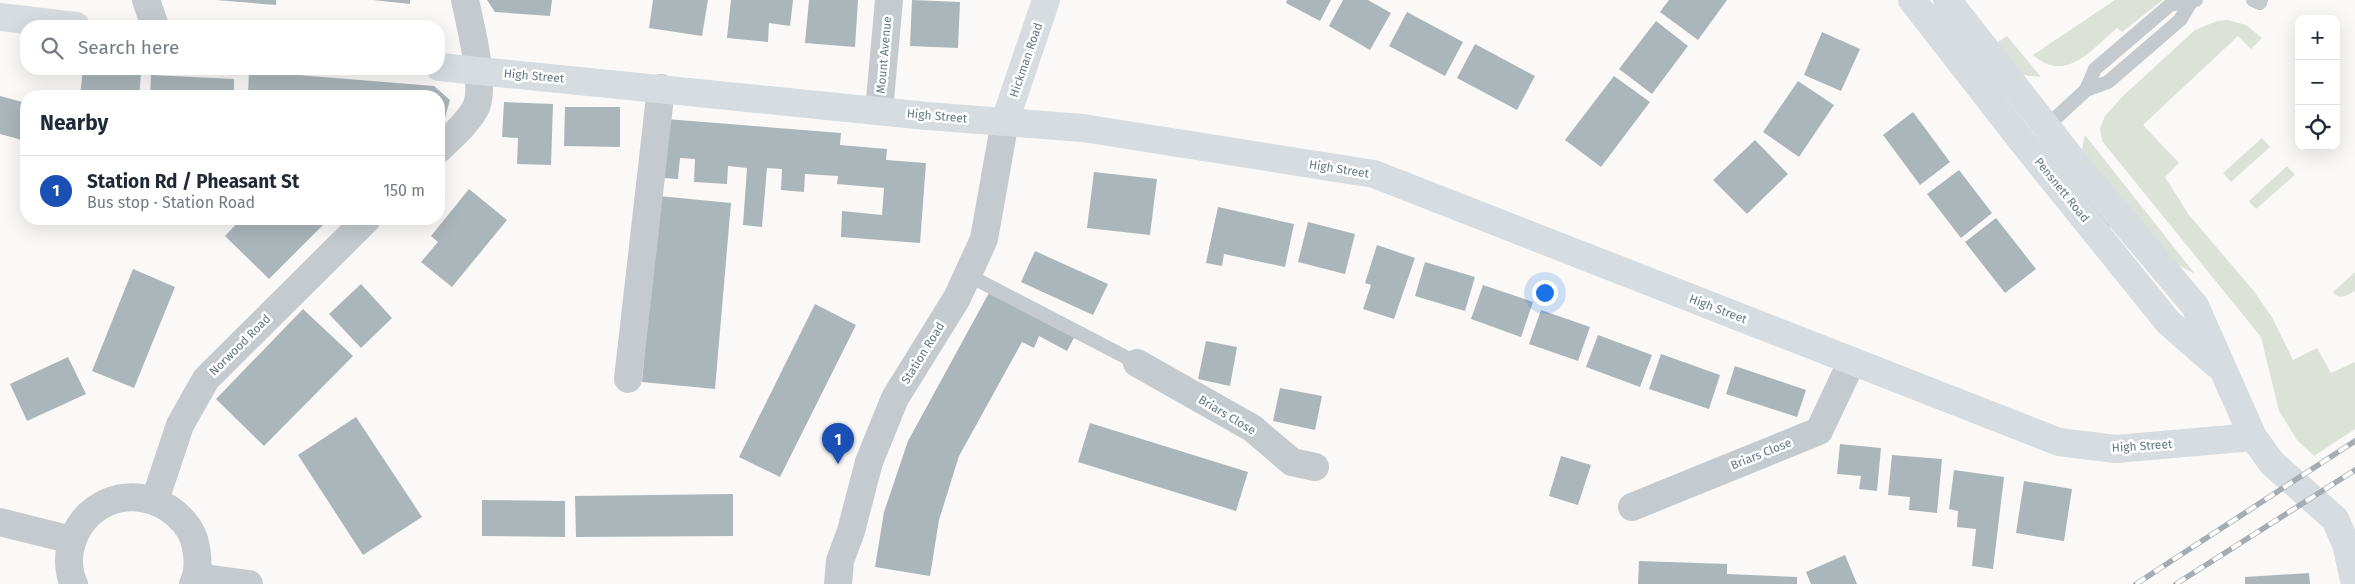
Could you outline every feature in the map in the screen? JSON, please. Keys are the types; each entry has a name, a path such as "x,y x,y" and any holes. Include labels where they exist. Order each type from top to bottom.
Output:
{"main road":[{"name":"Hickman Road","path":"1005,121 1046,0"},
{"name":"Pensnett Road","path":"1912,0 2168,322 2223,370"},
{"name":"Pensnett Road","path":"1947,0 2047,126 2195,306 2253,437 2272,463 2335,519 2350,543"},
{"path":"0,17 25,20"},
{"name":"High Street","path":"445,67 879,111 1083,128 1374,174 2059,442 2116,449 2253,437"},
{"path":"2350,543 2355,584"}],"street":[{"path":"146,0 153,20"},
{"path":"445,143 460,129 476,108 479,71 465,0"},
{"name":"Mount Avenue","path":"879,111 889,0"},
{"path":"628,379 661,88"},
{"name":"Station Road","path":"838,584 840,561 851,531 869,462 895,398 957,298 984,238 1005,121"},
{"name":"Norwood Road","path":"155,500 180,425 206,379 361,225"},
{"name":"Briars Close","path":"1632,507 1819,431 1852,361"},
{"name":"Briars Close","path":"1137,363 1252,428 1292,462 1315,467"},
{"path":"74,584 69,559 72,540 88,515 108,502 126,496 155,500 180,515 191,531 198,552 195,580 249,584"},
{"path":"0,522 72,540"}],"lane":[{"path":"2253,0 2260,3 2261,0"},
{"path":"2103,242 2102,217 2043,139 2047,126 2086,90 2095,69 2170,5 2194,1"},
{"path":"1980,87 2008,103 2031,127 2047,126"},
{"path":"968,275 1137,363"}],"shaded area":[{"path":"2115,0 2163,0 2122,32 2117,28 2078,61 2056,66 2045,63 2033,55"},
{"path":"2228,20 2246,25 2262,38 2251,49 2238,36 2143,125 2179,163 2165,177 2189,215 2253,290 2272,317 2293,360 2317,348 2331,373 2355,362 2355,429 2314,456 2297,440 2279,411 2261,337 2102,141 2100,128 2105,116 2123,96 2195,30 2217,21"},
{"path":"2007,36 2041,77 2021,75 1995,44"},
{"path":"2085,135 2195,274 2169,260 2087,163 2082,149"},
{"path":"2262,138 2270,147 2231,182 2223,173"},
{"path":"2287,166 2295,175 2256,209 2249,201"},
{"path":"2355,272 2355,291 2341,297 2336,295 2333,292"}],"building":[{"path":"216,0 276,0 276,5"},
{"path":"373,0 410,0 410,4"},
{"path":"487,0 552,0 550,16 495,12"},
{"path":"653,0 708,0 702,36 649,28"},
{"path":"731,0 793,0 790,26 769,23 768,42 727,38"},
{"path":"809,0 858,0 855,47 805,43"},
{"path":"912,0 960,2 958,48 910,46"},
{"path":"1287,0 1331,0 1320,21 1286,3"},
{"path":"1343,0 1368,0 1391,13 1370,50 1329,26"},
{"path":"1669,0 1727,0 1698,40 1660,12"},
{"path":"1407,12 1463,42 1445,76 1389,46"},
{"path":"1656,21 1688,46 1652,94 1619,69"},
{"path":"1822,32 1860,49 1841,91 1804,75"},
{"path":"1475,44 1535,76 1517,110 1457,78"},
{"path":"82,75 141,75 140,90 81,90"},
{"path":"151,75 234,79 234,90 150,90"},
{"path":"249,75 298,75 434,86 439,90 248,90"},
{"path":"1614,76 1650,102 1601,167 1565,140"},
{"path":"1798,81 1834,105 1799,157 1763,132"},
{"path":"0,96 20,101 20,139 0,134"},
{"path":"445,96 450,100 445,118"},
{"path":"504,102 553,104 551,165 517,164 518,138 502,137"},
{"path":"565,107 620,107 620,147 564,146"},
{"path":"1913,112 1950,162 1920,185 1883,135"},
{"path":"666,119 841,133 840,145 887,149 886,160 926,163 920,243 841,237 842,211 882,215 884,188 837,184 838,176 805,174 804,192 781,190 782,169 767,168 762,227 743,225 747,168 728,166 727,184 694,182 695,159 680,158 678,179 662,178"},
{"path":"1755,140 1788,174 1747,214 1713,180"},
{"path":"1959,170 1992,213 1961,238 1927,194"},
{"path":"1094,172 1157,179 1150,235 1087,228"},
{"path":"469,189 507,220 452,287 421,262 438,242 431,236 440,225 445,225 445,219"},
{"path":"659,196 731,203 715,389 642,382"},
{"path":"1218,207 1294,224 1285,267 1224,254 1222,266 1206,263"},
{"path":"1996,218 2036,269 2005,293 1965,242"},
{"path":"1308,222 1355,234 1345,274 1298,262"},
{"path":"235,225 323,225 269,279 225,236"},
{"path":"1377,245 1415,258 1394,319 1363,309 1371,285 1365,283"},
{"path":"1035,251 1108,284 1093,315 1021,282"},
{"path":"1425,262 1475,277 1465,311 1415,296"},
{"path":"133,269 175,287 134,388 92,371"},
{"path":"361,284 392,318 361,348 329,314"},
{"path":"1483,285 1533,302 1521,337 1471,319"},
{"path":"990,291 1075,336 1067,351 1039,336 1034,348 1022,342 959,456 939,520 930,576 875,567 884,512 908,441"},
{"path":"815,304 856,325 780,477 739,457"},
{"path":"303,309 353,356 264,446 216,399"},
{"path":"1541,310 1590,327 1578,361 1529,344"},
{"path":"1598,335 1652,355 1640,387 1586,367"},
{"path":"1206,341 1237,347 1230,386 1198,379"},
{"path":"1661,354 1720,375 1709,409 1649,389"},
{"path":"68,357 86,394 27,421 10,384"},
{"path":"1735,366 1806,390 1797,417 1726,394"},
{"path":"1280,388 1322,396 1315,430 1273,421"},
{"path":"356,417 422,517 363,555 298,455"},
{"path":"1090,423 1248,472 1236,511 1078,462"},
{"path":"1840,444 1881,448 1877,491 1859,489 1861,476 1837,474"},
{"path":"1892,455 1942,459 1937,513 1909,510 1910,497 1888,495"},
{"path":"1561,456 1591,465 1578,505 1549,496"},
{"path":"1954,470 2004,477 1993,569 1972,566 1976,529 1957,527 1958,511 1949,509"},
{"path":"2024,481 2072,489 2064,541 2016,533"},
{"path":"733,494 733,536 576,537 575,496"},
{"path":"482,500 565,501 565,537 482,536"},
{"path":"1845,555 1857,584 1811,584 1806,572"},
{"path":"1639,561 1727,564 1727,574 1797,577 1797,584 1638,584"},
{"path":"2309,573 2310,584 2245,584 2245,577"}],"railway":[{"path":"2136,584 2355,441"},
{"path":"2176,584 2355,470"}],"place":[{"name":"Station Rd / Pheasant St","path":"838,464"}]}
